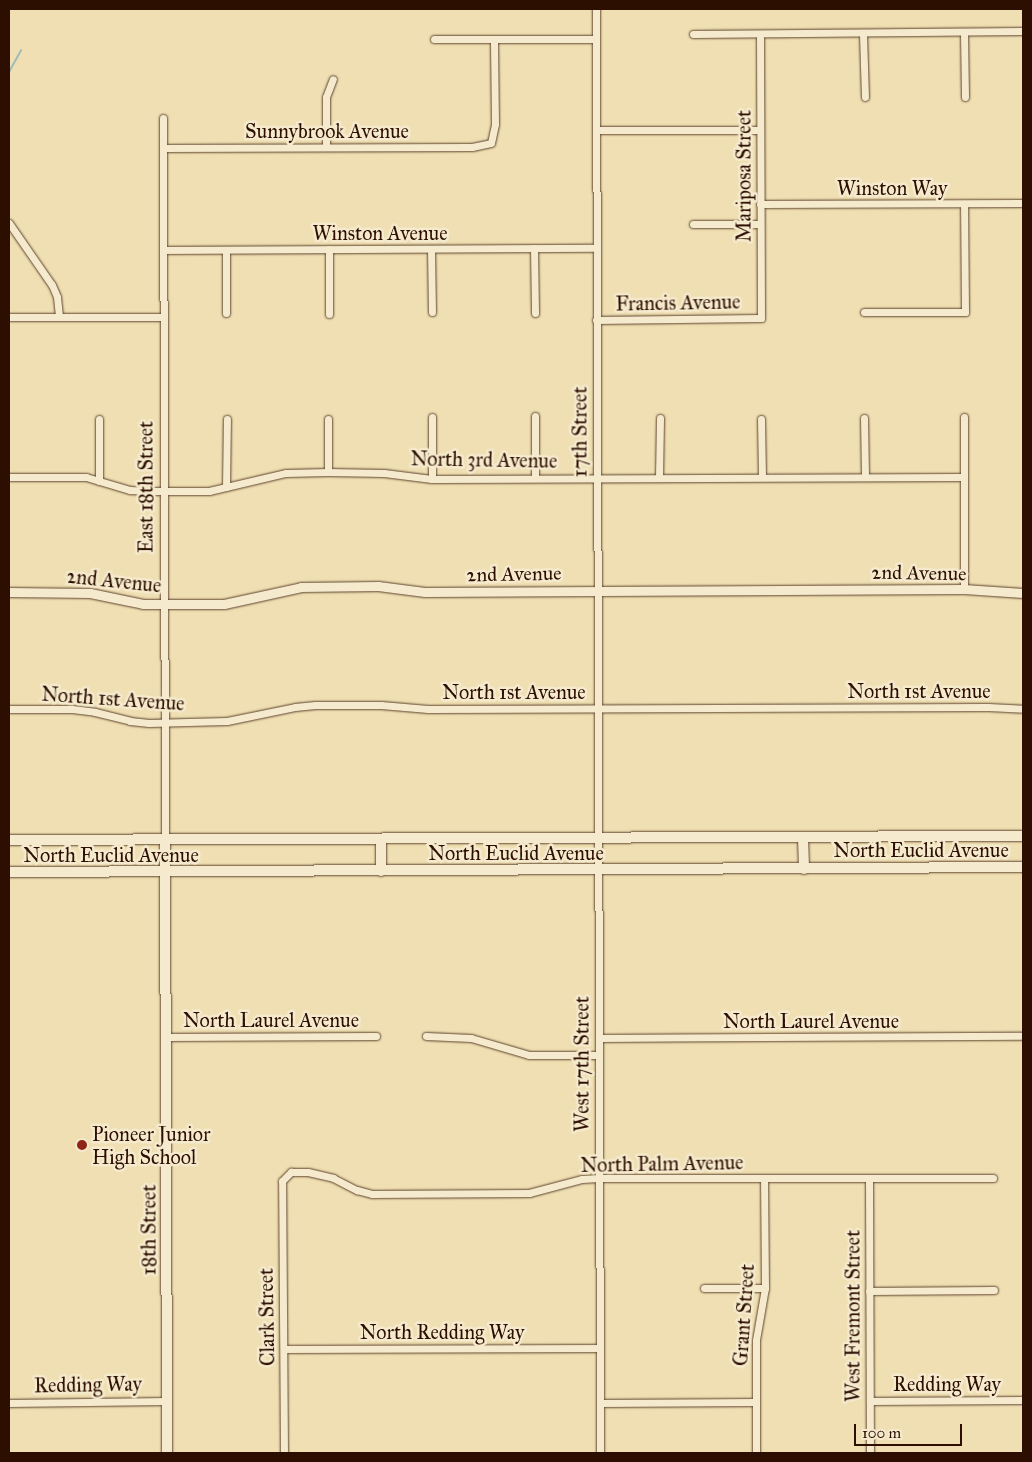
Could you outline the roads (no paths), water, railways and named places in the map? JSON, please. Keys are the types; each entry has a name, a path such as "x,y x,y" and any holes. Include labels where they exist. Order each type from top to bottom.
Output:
{"main road":[{"name":"North Euclid Avenue","path":"9,840 1023,836"},
{"path":"803,838 804,868"},
{"name":"East 18th Street","path":"165,839 165,856"},
{"path":"381,839 381,871"},
{"name":"18th Street","path":"165,856 167,1453"},
{"name":"North Euclid Avenue","path":"9,872 1023,867"}],"street":[{"name":"17th Street","path":"596,9 598,855"},
{"path":"693,34 863,34 1023,31"},
{"path":"964,33 965,97"},
{"name":"Mariposa Street","path":"760,34 761,318"},
{"path":"863,34 864,97"},
{"path":"434,39 596,39"},
{"name":"Sunnybrook Avenue","path":"163,148 472,147 491,144 495,124 494,39"},
{"path":"326,147 326,96 332,79"},
{"name":"East 18th Street","path":"162,118 165,839"},
{"path":"596,130 760,130"},
{"name":"Winston Way","path":"760,204 1023,203"},
{"path":"864,312 965,312 964,204"},
{"path":"9,222 52,285 58,297 58,316"},
{"path":"693,224 760,224"},
{"path":"534,248 535,313"},
{"name":"Winston Avenue","path":"163,250 596,248"},
{"path":"329,249 329,314"},
{"path":"431,249 432,312"},
{"path":"226,250 226,313"},
{"path":"9,317 164,317"},
{"name":"Francis Avenue","path":"596,320 761,318"},
{"path":"535,416 535,478"},
{"path":"432,417 432,479"},
{"path":"964,417 964,590"},
{"path":"659,477 660,418"},
{"path":"864,418 865,477"},
{"path":"99,419 99,481"},
{"path":"226,486 227,419"},
{"path":"328,419 328,472"},
{"path":"762,419 762,477"},
{"name":"North 3rd Avenue","path":"9,478 86,477 130,490 209,491 286,473 328,472 384,473 432,479 963,477"},
{"name":"2nd Avenue","path":"9,592 90,592 143,604 224,604 301,587 378,586 425,592 964,590 1023,593"},
{"name":"North 1st Avenue","path":"9,709 72,709 95,712 130,721 165,722 227,721 295,707 315,705 381,705 428,709 988,707 1023,709"},
{"name":"West 17th Street","path":"598,855 600,1453"},
{"name":"North Laurel Avenue","path":"166,1037 376,1036"},
{"path":"426,1036 471,1038 529,1055 599,1055"},
{"name":"North Laurel Avenue","path":"599,1038 1023,1036"},
{"name":"North Palm Avenue","path":"282,1181 291,1172 299,1172 333,1178 357,1190 372,1194 529,1193 582,1179 599,1178 993,1178"},
{"name":"Grant Street","path":"756,1453 756,1340 765,1288 764,1178"},
{"name":"West Fremont Street","path":"869,1178 870,1453"},
{"name":"Clark Street","path":"282,1181 284,1453"},
{"path":"704,1288 765,1288"},
{"path":"869,1291 994,1290"},
{"name":"North Redding Way","path":"284,1349 600,1348"},
{"name":"Redding Way","path":"9,1403 167,1400"},
{"name":"Redding Way","path":"870,1401 1023,1400"},
{"path":"600,1403 756,1402"}],"waterway":[{"path":"9,72 21,50"}],"place":[{"name":"Pioneer Junior High School","path":"82,1145"}]}
